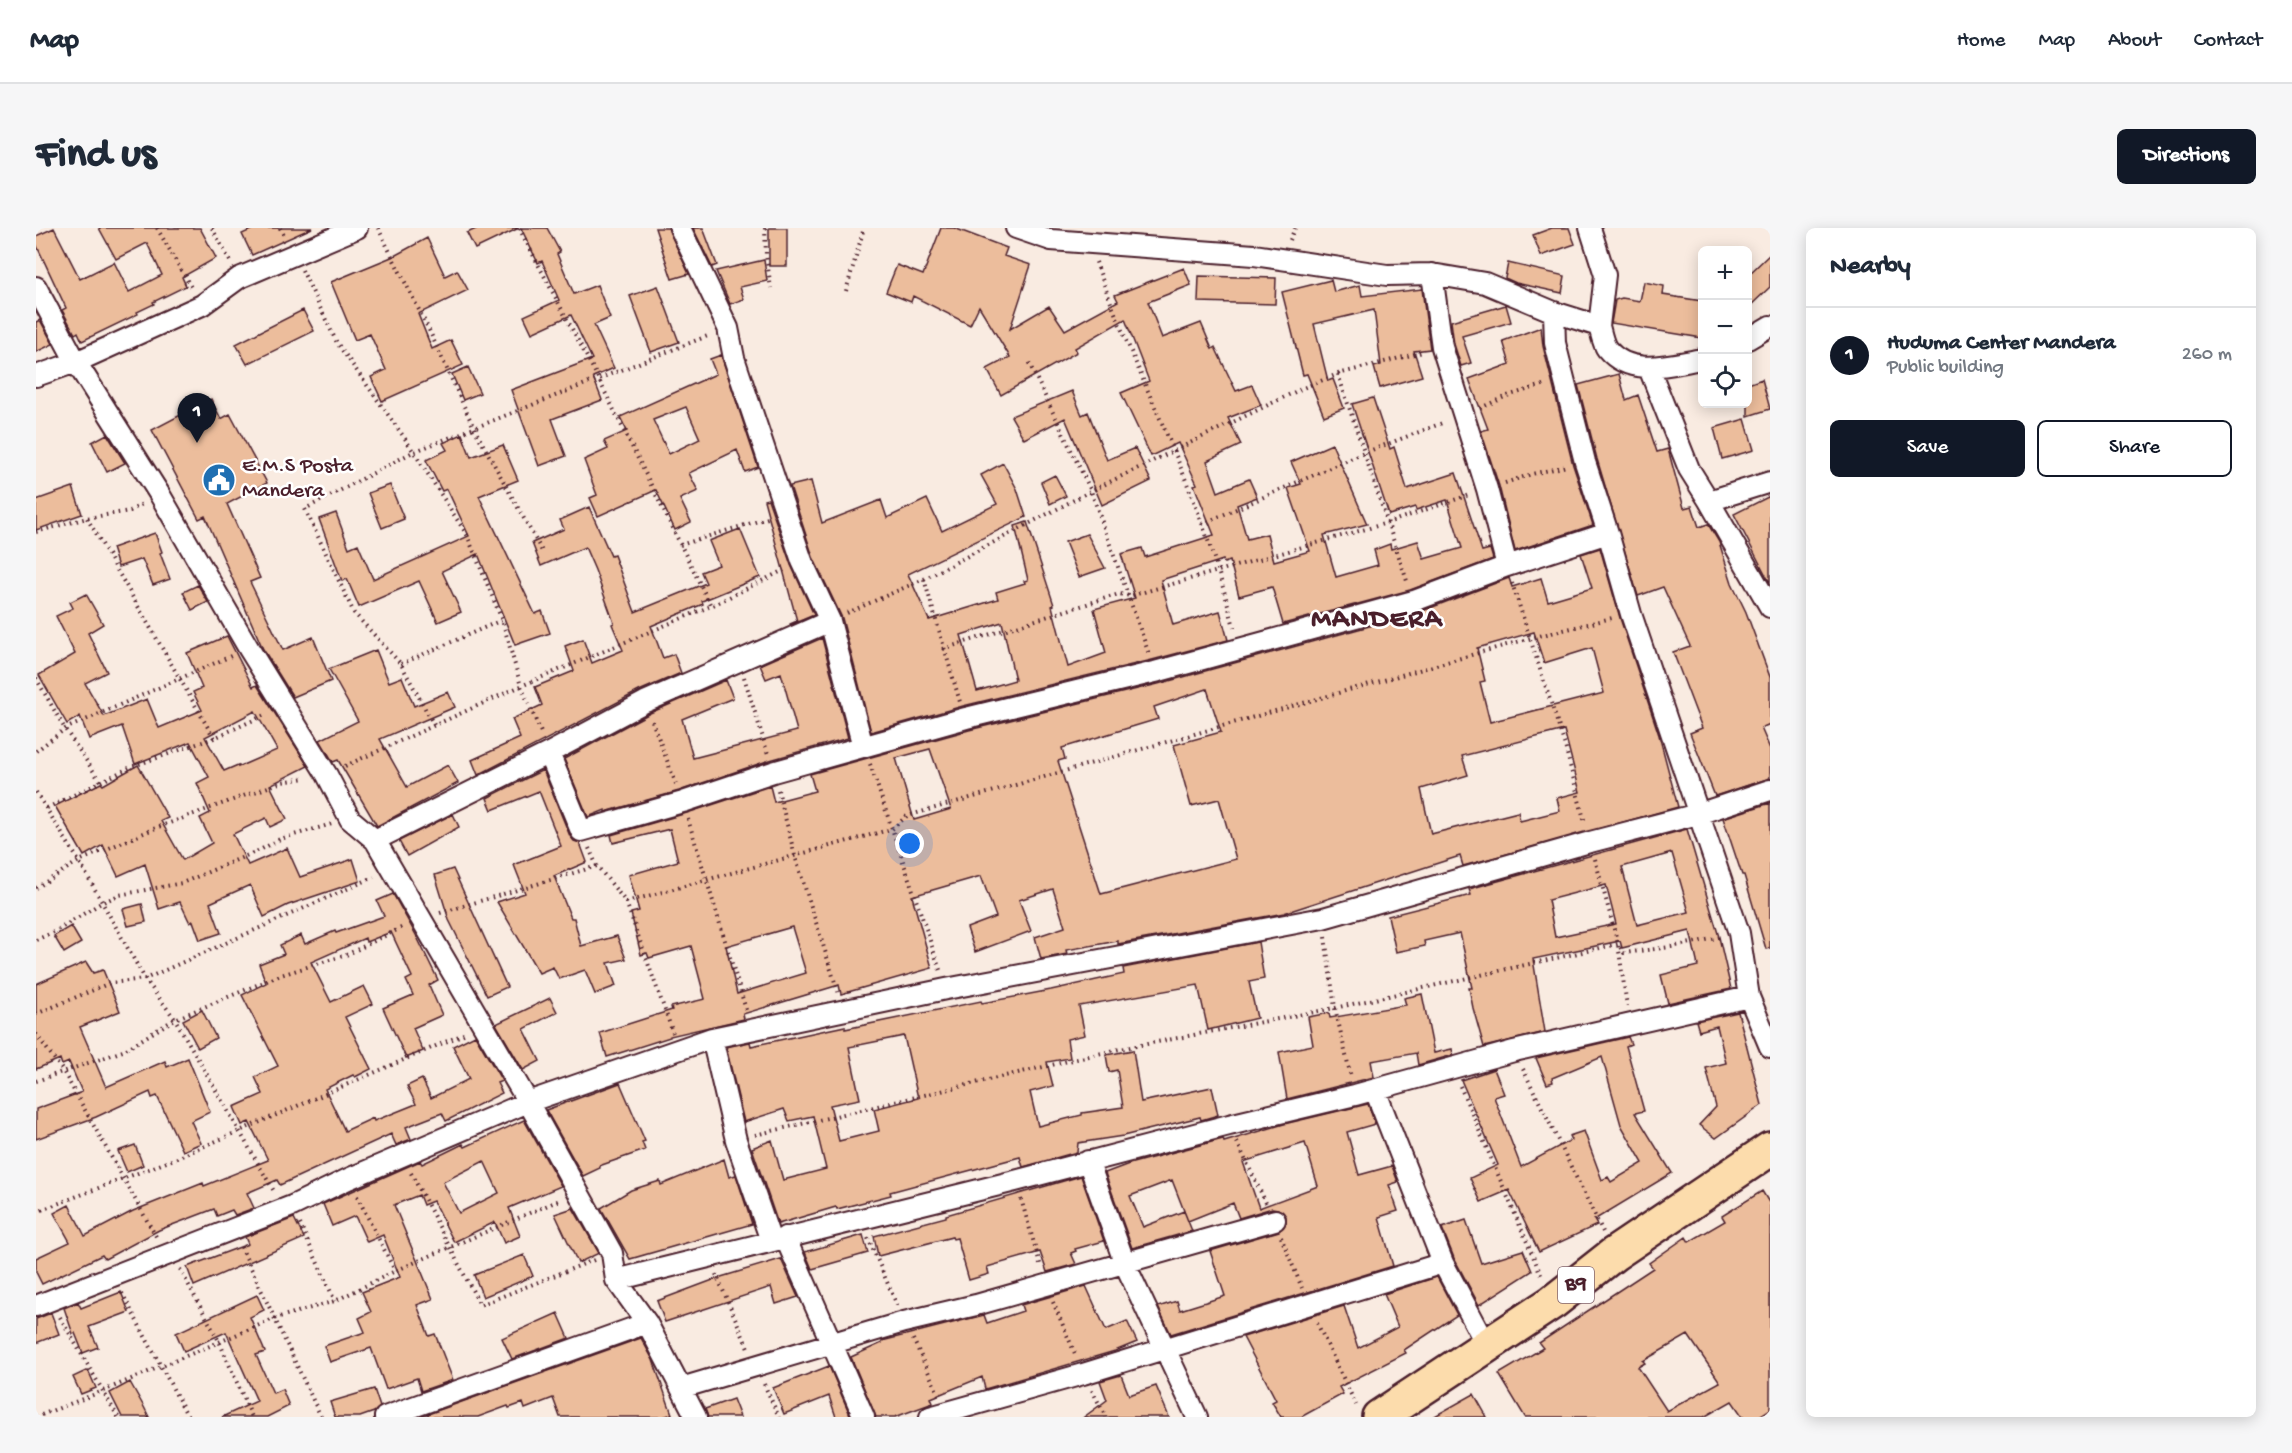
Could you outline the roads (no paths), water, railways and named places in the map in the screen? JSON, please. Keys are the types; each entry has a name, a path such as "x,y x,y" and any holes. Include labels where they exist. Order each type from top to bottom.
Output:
{"highway":[{"name":"B9","path":"1368,1412 1487,1346 1553,1302 1614,1254 1770,1149"}],"street":[{"path":"36,376 76,362 202,305 239,278 357,228"},
{"path":"680,228 728,328 734,358 802,561 830,621 863,747"},
{"path":"1016,228 1051,240 1254,255 1387,275 1432,274 1485,283 1554,312 1599,326"},
{"path":"1590,228 1605,275 1599,326 1606,348 1627,365 1649,368 1698,360"},
{"path":"1432,274 1442,347 1487,489 1507,566"},
{"path":"36,287 76,362 160,495 249,649 327,775 350,819 375,840 422,918 612,1253 616,1281 647,1323 696,1417"},
{"path":"1554,312 1555,343 1585,462 1631,614 1739,933 1749,997 1770,1047"},
{"path":"1752,337 1770,326"},
{"path":"1649,368 1689,469 1770,607"},
{"path":"1709,501 1770,482"},
{"path":"549,753 581,831 682,802 773,772 966,718 1155,672 1414,601 1507,566 1608,533"},
{"path":"375,840 645,702 830,621"},
{"path":"43,1303 288,1208 348,1179 528,1102 712,1038 946,989 1323,918 1590,842 1698,814 1770,790"},
{"path":"616,1281 1375,1090 1514,1051 1749,997"},
{"path":"712,1038 736,1140 778,1239 864,1417"},
{"path":"1375,1090 1443,1263 1487,1346"},
{"path":"1088,1161 1125,1263 1197,1417"},
{"path":"681,1388 1275,1220"},
{"path":"930,1417 1164,1349 1443,1263"},
{"path":"385,1417 647,1323"}],"place":[{"name":"Huduma Center Mandera","path":"197,443"},
{"name":"E.M.S Posta Mandera","path":"219,480"}],"district":[{"name":"MANDERA","path":"1377,620"}]}
